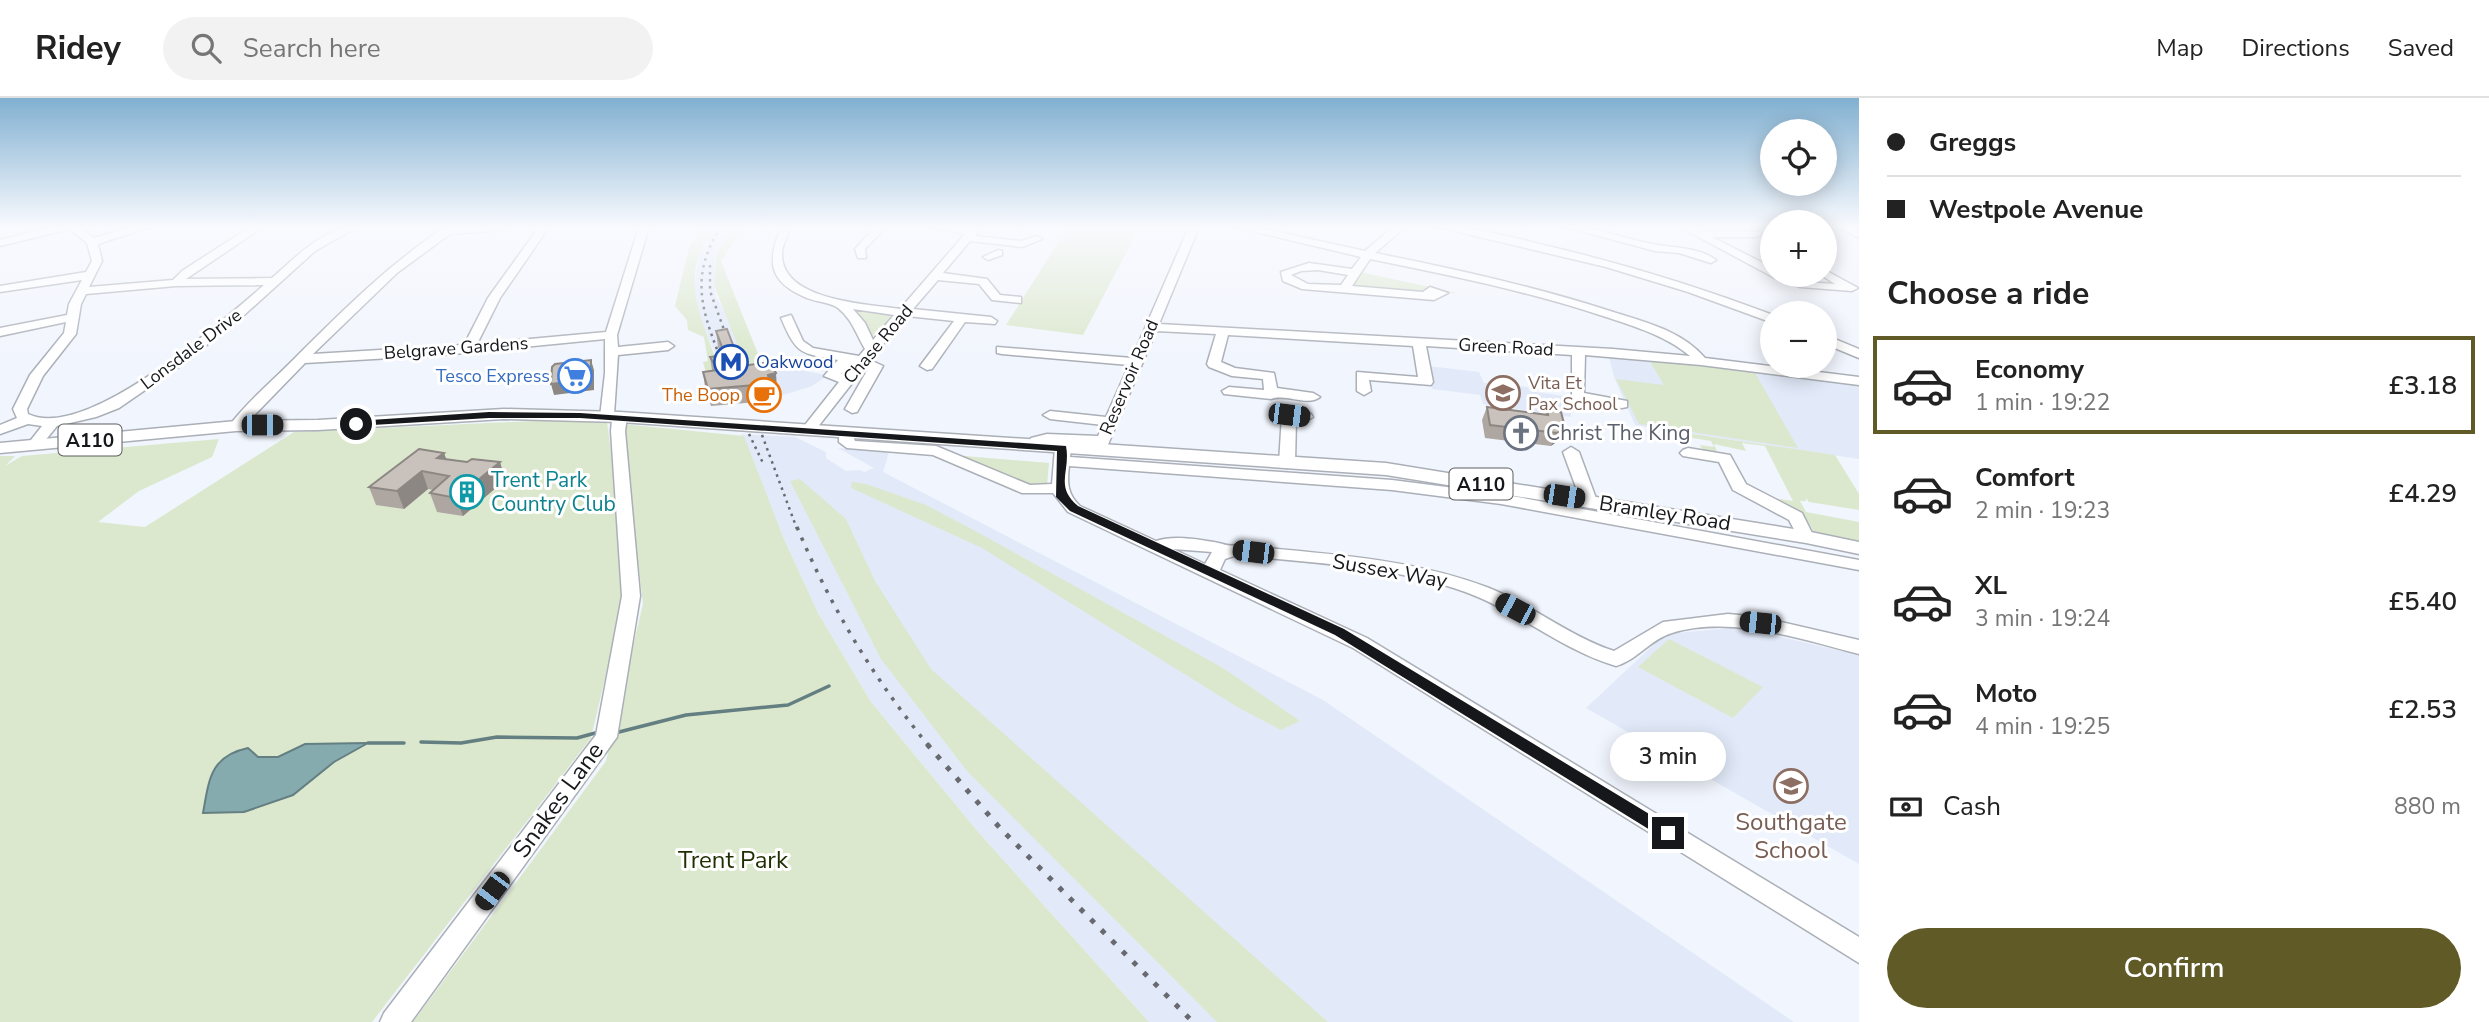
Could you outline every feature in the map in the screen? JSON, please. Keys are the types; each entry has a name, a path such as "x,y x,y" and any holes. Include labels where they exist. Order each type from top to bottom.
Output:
{"main road":[{"name":"Bramley Road","path":"34,445 236,426 331,425 489,415 613,417 808,430 846,438 1034,446 1063,455 1100,446 1287,463 1806,537 1859,548"},
{"name":"A110","path":"0,448 34,445"}],"street":[{"path":"34,445 52,423 28,419 22,416 20,409 37,375 70,334 75,304 93,270"},
{"path":"176,283 193,270"},
{"name":"Lonsdale Drive","path":"52,423 91,414 114,405 176,363 289,270"},
{"path":"236,426 394,270"},
{"path":"468,349 494,298 514,270"},
{"name":"Snakes Lane","path":"394,1022 606,737 631,596 618,432 613,417 611,335 631,270"},
{"path":"780,270 789,286 808,295 904,313 991,321"},
{"name":"Chase Road","path":"808,430 865,358 941,270"},
{"name":"Reservoir Road","path":"1100,446 1176,270"},
{"path":"1291,270 1285,274 1287,279 1296,285 1426,295"},
{"path":"1332,270 1353,273"},
{"path":"1344,289 1355,270"},
{"path":"1447,270 1577,302 1673,338 1702,361"},
{"path":"1629,270 1760,315"},
{"path":"0,289 91,275"},
{"path":"936,276 983,281 996,298 1017,300"},
{"path":"1837,280 1855,290"},
{"path":"83,291 176,283 278,281"},
{"path":"1824,287 1855,290"},
{"path":"842,303 862,324 866,341 865,358"},
{"path":"0,332 73,317"},
{"path":"788,318 802,347 816,354 847,359 865,358 876,366 852,410"},
{"path":"927,366 962,318"},
{"name":"Green Road","path":"1152,327 1579,351 1702,361 1859,381"},
{"path":"1223,332 1214,364 1233,372 1269,376 1271,391 1270,396 1228,391"},
{"name":"Belgrave Gardens","path":"302,359 468,349 611,335"},
{"path":"1364,391 1362,375 1426,382 1419,343"},
{"path":"1837,345 1859,354"},
{"path":"611,352 668,346"},
{"path":"1002,350 1136,362"},
{"path":"1579,351 1577,396 1622,404"},
{"path":"847,359 831,376 848,379"},
{"path":"1271,391 1312,397"},
{"path":"1058,412 1112,422"},
{"path":"1287,463 1289,415 1306,417"},
{"path":"0,430 28,419"},
{"name":"Bramley Road","path":"846,438 852,445 936,451 1028,490 1059,488"},
{"name":"Bramley Road","path":"1034,446 1036,441 1047,438 1100,446"},
{"path":"1688,453 1723,451 1740,488 1796,517 1806,537"},
{"path":"1571,452 1602,507"},
{"path":"1063,455 1059,488 1061,497 1074,509 1360,643 1859,951"},
{"name":"Bramley Road","path":"1063,455 1389,477 1501,499 1602,507 1859,565"},
{"name":"Sussex Way","path":"1157,547 1166,544 1215,547 1227,552 1236,550 1355,563 1437,577 1493,598 1608,658 1616,659 1627,654 1658,631 1670,626 1728,620 1760,623 1859,647"},
{"path":"1210,572 1213,561 1227,552"}],"shaded area":[{"path":"697,270 715,270 716,297 726,313 752,382 721,386 715,353 700,318 694,285"},
{"path":"1609,357 1760,372 1760,378 1804,378 1859,385 1859,459 1635,425 1614,377"},
{"path":"781,366 825,377 812,386 780,396 764,368"},
{"name":"Vita Et Pax School","path":"1428,366 1479,372 1484,383 1528,387 1530,391 1571,397 1571,417 1483,404 1480,395 1432,389"},
{"path":"741,434 795,437 826,452 826,458 846,471 864,472 874,468 838,448 889,452 883,472 1323,700 1794,1022 1149,1022 979,833 871,702 818,613 783,537"},
{"name":"Southgate School","path":"1731,628 1751,630 1859,655 1859,864 1586,708 1665,634"},
{"path":"368,743 334,762 293,795 244,812 203,813 214,771 219,763 235,752 248,748 258,757 278,757 305,744"}],"green space":[{"path":"684,270 696,270 696,299 720,372 710,388 703,362 708,361 704,337 688,330 687,320 675,306"},
{"path":"715,270 725,270 768,379 752,382 714,285"},
{"path":"1041,270 1117,270 1083,335 1006,325"},
{"path":"1360,272 1457,293 1434,289 1423,293 1352,287"},
{"path":"852,308 890,314 891,319 871,337 865,323"},
{"path":"1649,360 1754,371 1798,448 1639,424 1616,379 1664,385"},
{"path":"533,421 607,422 617,497 623,602 591,738 372,1022 0,1022 0,456 15,456 5,466 22,456 219,439 212,457 139,491 98,522 145,527 294,432"},
{"name":"Trent Park","path":"622,424 744,436 783,537 818,613 871,702 979,833 1149,1022 413,1022 606,761 643,604"},
{"path":"1659,429 1835,455 1859,494 1859,510 1809,502 1806,498 1806,501 1800,501 1806,512 1859,522 1859,542 1814,532 1807,520 1774,501 1773,498 1793,501 1765,446 1742,443 1746,451 1714,444 1718,454 1703,451 1700,445 1714,447 1711,441 1662,433"},
{"path":"962,457 1049,463 1047,485 1031,487"},
{"path":"800,479 846,519 875,581 931,669 1328,1022 1217,1022 967,771 881,659 790,481"},
{"path":"852,482 866,484 926,505 979,533 1223,668 1300,721 1281,730 1239,708 982,548 851,488"},
{"path":"1669,639 1763,687 1733,718 1638,667"}],"building":[{"path":"727,329 741,366 771,362 776,373 768,375 769,380 754,382 755,385 708,389 703,372 718,370 710,357 725,355 716,331"},
{"path":"591,360 591,379 551,384 552,367 555,364"},
{"path":"1487,407 1548,415 1547,409 1561,412 1565,427 1557,433 1490,425"},
{"path":"419,449 444,453 437,458 500,462 456,498 430,493 449,476 422,471 397,491 369,487"}],"waterway":[{"path":"615,733 686,715 788,705 829,686"},
{"path":"421,742 461,743 497,737 577,738 599,732"},
{"path":"368,743 404,743"}],"railway":[{"path":"703,270 702,283 706,318 727,375"},
{"path":"710,270 710,291 731,349"},
{"path":"749,434 763,463"},
{"path":"762,435 797,529"},
{"path":"797,527 824,585 855,641 889,694 928,745"},
{"path":"927,744 1000,828 1193,1022"}],"place":[{"name":"Oakwood","path":"731,362"},
{"name":"Tesco Express","path":"575,376"},
{"name":"Vita Et Pax School","path":"1503,393"},
{"name":"The Boop","path":"764,395"},
{"name":"Christ The King","path":"1521,433"},
{"name":"Trent Park Country Club","path":"467,492"},
{"name":"Southgate School","path":"1791,786"}],"route":[{"path":"356,424 489,415 580,415 1063,448 1059,488 1061,497 1074,509 1340,632 1668,833"}]}
